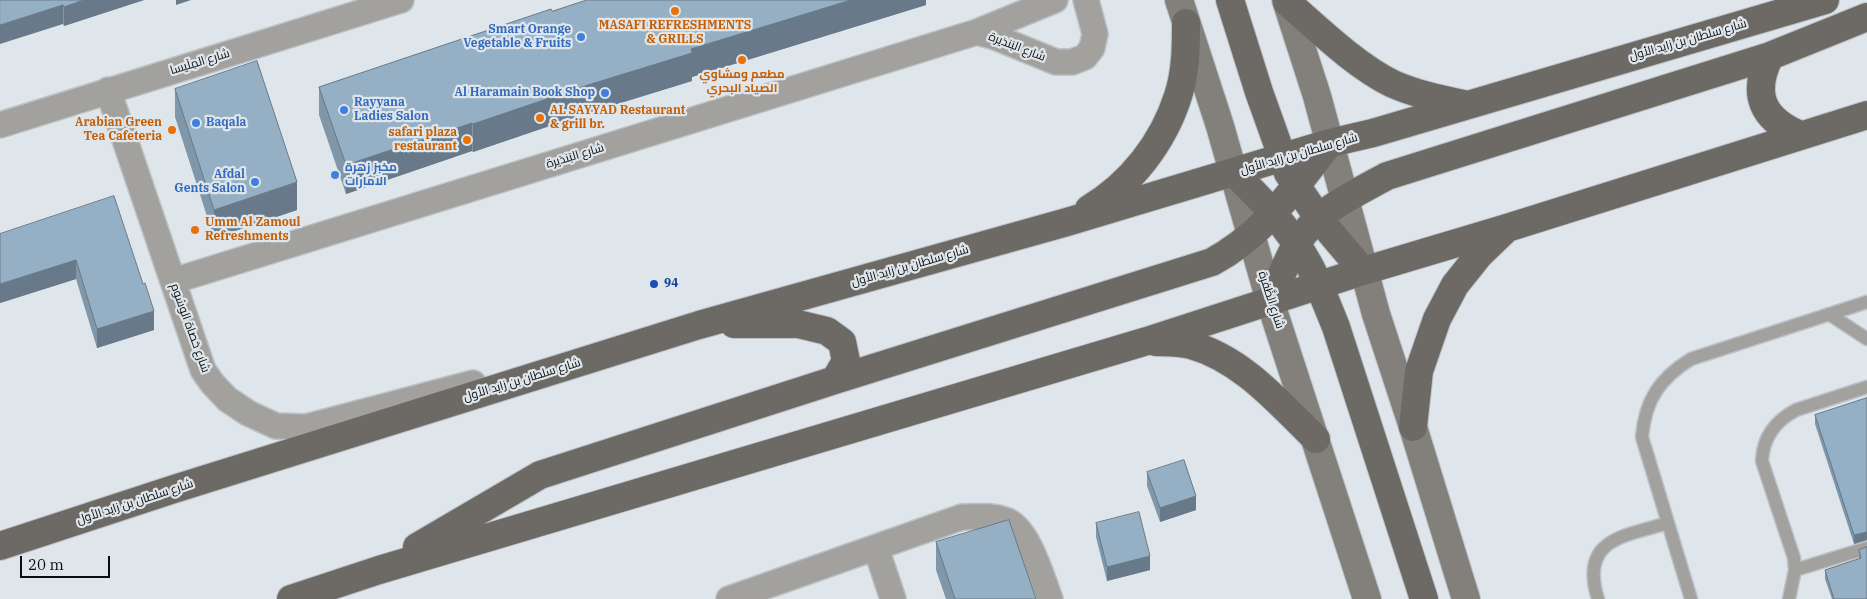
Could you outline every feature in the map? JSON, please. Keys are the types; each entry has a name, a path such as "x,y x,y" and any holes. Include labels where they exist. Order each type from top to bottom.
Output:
{"main road":[{"path":"1230,0 1259,92 1288,173 1319,218 1363,270"},
{"name":"شارع سلطان بن زايد الأول","path":"0,546 174,489 699,325 1067,222 1330,143 1373,133 1824,0"},
{"path":"1286,1 1367,68 1392,83 1429,97 1467,105"},
{"path":"1286,1 1317,96 1363,270 1466,599"},
{"path":"1067,222 1106,199 1140,167 1164,129 1178,95 1185,59 1183,11"},
{"name":"شارع الظَّفرة","path":"1183,11 1234,173 1270,301 1367,599"},
{"path":"1270,301 1296,245 1319,218 1330,208 1388,176 1770,56 1867,16"},
{"path":"1770,56 1762,71 1760,88 1764,104 1772,118 1784,128 1800,135"},
{"path":"291,599 379,570 1147,341 1363,270 1507,228 1867,115"},
{"path":"379,570 540,475 1212,262 1232,251 1274,214 1330,143"},
{"path":"1234,173 1274,214 1307,262 1318,285 1336,327 1424,599"},
{"path":"1413,427 1419,371 1437,319 1456,285 1479,255 1507,228"},
{"path":"699,325 798,324 827,331 842,342 846,361 835,380"},
{"path":"1147,341 1190,344 1231,362 1270,395 1316,439"}],"street":[{"name":"شارع المِلَيسا","path":"0,125 401,0"},
{"name":"شارع البَندَيرة","path":"172,281 978,32 1055,0"},
{"name":"شارع البَندَيرة","path":"978,32 996,37 1056,62 1072,62 1085,57 1092,48 1095,34 1086,0"},
{"name":"شارع حَصاة الوسُوم","path":"108,90 203,370 227,399 276,426 306,427 468,384 535,376"},
{"path":"728,599 962,517 990,516 1007,520 1022,534 1033,552 1050,599"},
{"path":"876,548 894,599"}],"lane":[{"path":"1691,599 1642,437 1643,422 1653,395 1663,380 1676,368 1691,359 1867,302"},
{"path":"1829,314 1867,339"},
{"path":"1789,599 1795,570 1791,546 1762,461 1765,441 1774,427 1786,415 1867,387"},
{"path":"1598,599 1593,576 1594,565 1599,554 1607,545 1616,538 1668,523"},
{"path":"1795,570 1867,548"}],"building":[{"path":"0,0 84,0 0,25"},
{"path":"587,0 851,0 691,49 692,53 588,85 346,165 319,87 551,9 552,11"},
{"path":"257,61 297,182 214,210 175,89"},
{"path":"114,196 143,284 145,283 154,311 97,329 76,260 0,284 0,234"},
{"path":"1867,398 1867,532 1854,535 1815,415"},
{"path":"1184,460 1196,496 1160,508 1147,472"},
{"path":"1139,512 1150,556 1107,567 1096,523"},
{"path":"1009,520 1036,599 955,599 936,542"},
{"path":"1867,547 1867,599 1834,599 1825,570 1861,558 1859,550"}],"place":[{"name":"MASAFI REFRESHMENTS & GRILLS","path":"675,11"},
{"name":"Smart Orange Vegetable & Fruits","path":"581,37"},
{"name":"مطعم ومشاوي الصياد البحري","path":"742,60"},
{"name":"Al Haramain Book Shop","path":"605,93"},
{"name":"Rayyana Ladies Salon","path":"344,110"},
{"name":"AL SAYYAD Restaurant & grill br.","path":"540,118"},
{"name":"Baqala","path":"196,123"},
{"name":"Arabian Green Tea Cafeteria","path":"172,130"},
{"name":"safari plaza restaurant","path":"467,140"},
{"name":"مخبز زهرة الامارات","path":"335,175"},
{"name":"Afdal Gents Salon","path":"255,182"},
{"name":"Umm Al Zamoul Refreshments","path":"195,230"},
{"name":"94","path":"654,284"}]}
